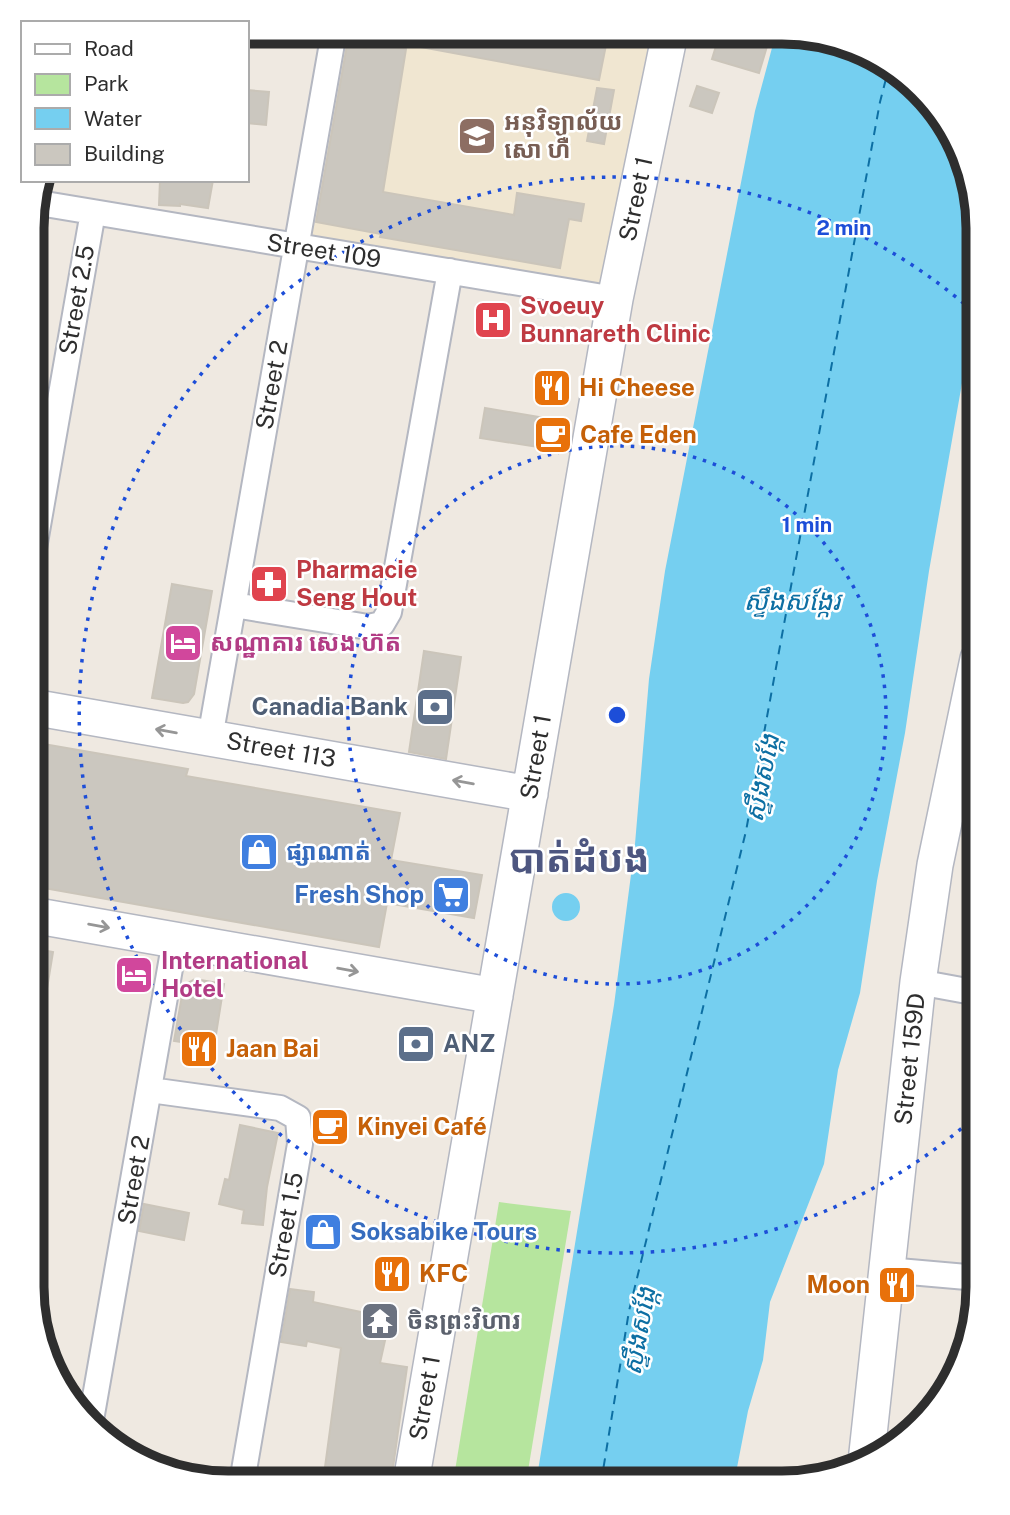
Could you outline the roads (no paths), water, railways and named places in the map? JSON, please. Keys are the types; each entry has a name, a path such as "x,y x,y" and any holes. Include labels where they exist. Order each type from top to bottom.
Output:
{"street":[{"name":"Street 2","path":"210,738 332,44"},
{"name":"Street 1","path":"413,1471 615,299 668,44"},
{"name":"Street 109","path":"45,204 615,299"},
{"name":"Street 2.5","path":"44,491 93,212"},
{"path":"234,605 368,627 382,624 389,612 450,271"},
{"name":"Street 113","path":"44,709 530,793"},
{"name":"Street 159D","path":"867,1450 918,982 935,864 966,716"},
{"path":"44,917 495,996"},
{"name":"Street 2","path":"93,1411 174,940"},
{"path":"918,982 966,991"},
{"name":"Street 1.5","path":"150,1090 280,1108 298,1118 300,1144 244,1471"},
{"path":"887,1270 966,1277"}],"water":[{"name":"ស្ទឹងសង្កែរ","path":"773,44 782,44 830,50 874,68 912,98 928,116 942,136 952,158 965,204 966,360 860,993 838,1070 824,1164 770,1302 763,1360 748,1411 736,1471 538,1471 614,1005 635,844 649,679 665,571 755,111"},
{"path":"566,893 576,897 580,907 576,917 566,921 556,917 552,907 556,897"}],"place":[{"name":"អនុវិទ្យាល័យ សោ ហឺ","path":"477,136"},
{"name":"Svoeuy Bunnareth Clinic","path":"493,320"},
{"name":"Hi Cheese","path":"552,388"},
{"name":"Cafe Eden","path":"553,435"},
{"name":"Pharmacie Seng Hout","path":"269,584"},
{"name":"សណ្ឋាគារ សេង ហ៊ត","path":"183,643"},
{"name":"Canadia Bank","path":"435,707"},
{"name":"ផ្សាណាត់","path":"259,852"},
{"name":"Fresh Shop","path":"451,895"},
{"name":"International Hotel","path":"134,975"},
{"name":"ANZ","path":"416,1044"},
{"name":"Jaan Bai","path":"199,1049"},
{"name":"Kinyei Café","path":"330,1127"},
{"name":"Soksabike Tours","path":"323,1232"},
{"name":"KFC","path":"392,1274"},
{"name":"Moon","path":"897,1285"},
{"name":"ចិនព្រះវិហារ","path":"380,1321"}],"district":[{"name":"បាត់ដំបង","path":"579,859"}],"water label":[{"name":"ស្ទឹងសង្កែ","path":"762,778"},
{"name":"ស្ទឹងសង្កែ","path":"639,1331"}]}
